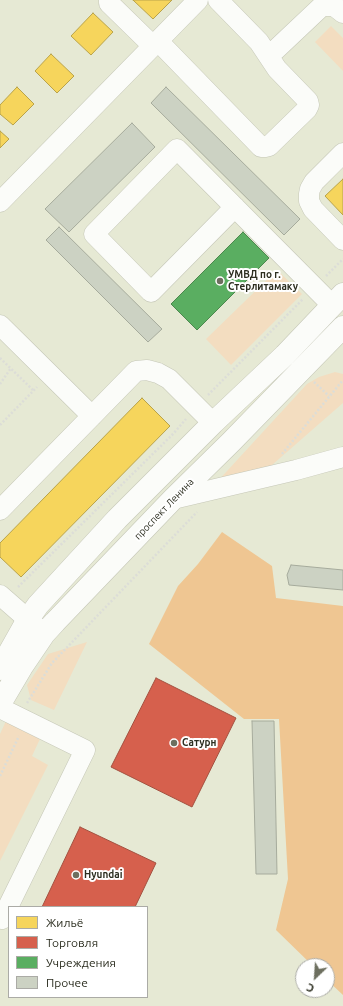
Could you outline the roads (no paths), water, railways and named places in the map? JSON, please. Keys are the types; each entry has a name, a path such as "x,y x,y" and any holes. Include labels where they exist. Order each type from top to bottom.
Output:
{"main road":[{"path":"0,669 28,619 38,605 117,519 285,355 338,299"},
{"name":"проспект Ленина","path":"0,704 23,665 44,634 173,499 231,442 333,349 343,327"}],"street":[{"path":"109,0 109,3 156,43 261,147 264,148 269,146 307,109 309,105 308,101 277,69 259,42 218,0"},
{"path":"0,202 198,0"},
{"path":"269,56 322,6 334,6 343,13"},
{"path":"234,207 151,292 94,234 177,149 315,287 338,299"},
{"path":"343,153 314,182 310,189 309,201 313,209 343,240"},
{"path":"0,325 92,416"},
{"path":"0,510 136,371 147,370 158,373 169,379 213,424"},
{"path":"173,499 296,470 343,457"},
{"path":"3,597 44,634"},
{"path":"0,708 85,750 1,920"}],"place":[{"name":"УМВД по г. Стерлитамаку","path":"220,281"},
{"name":"Сатурн","path":"174,743"},
{"name":"Hyundai","path":"76,875"}]}
